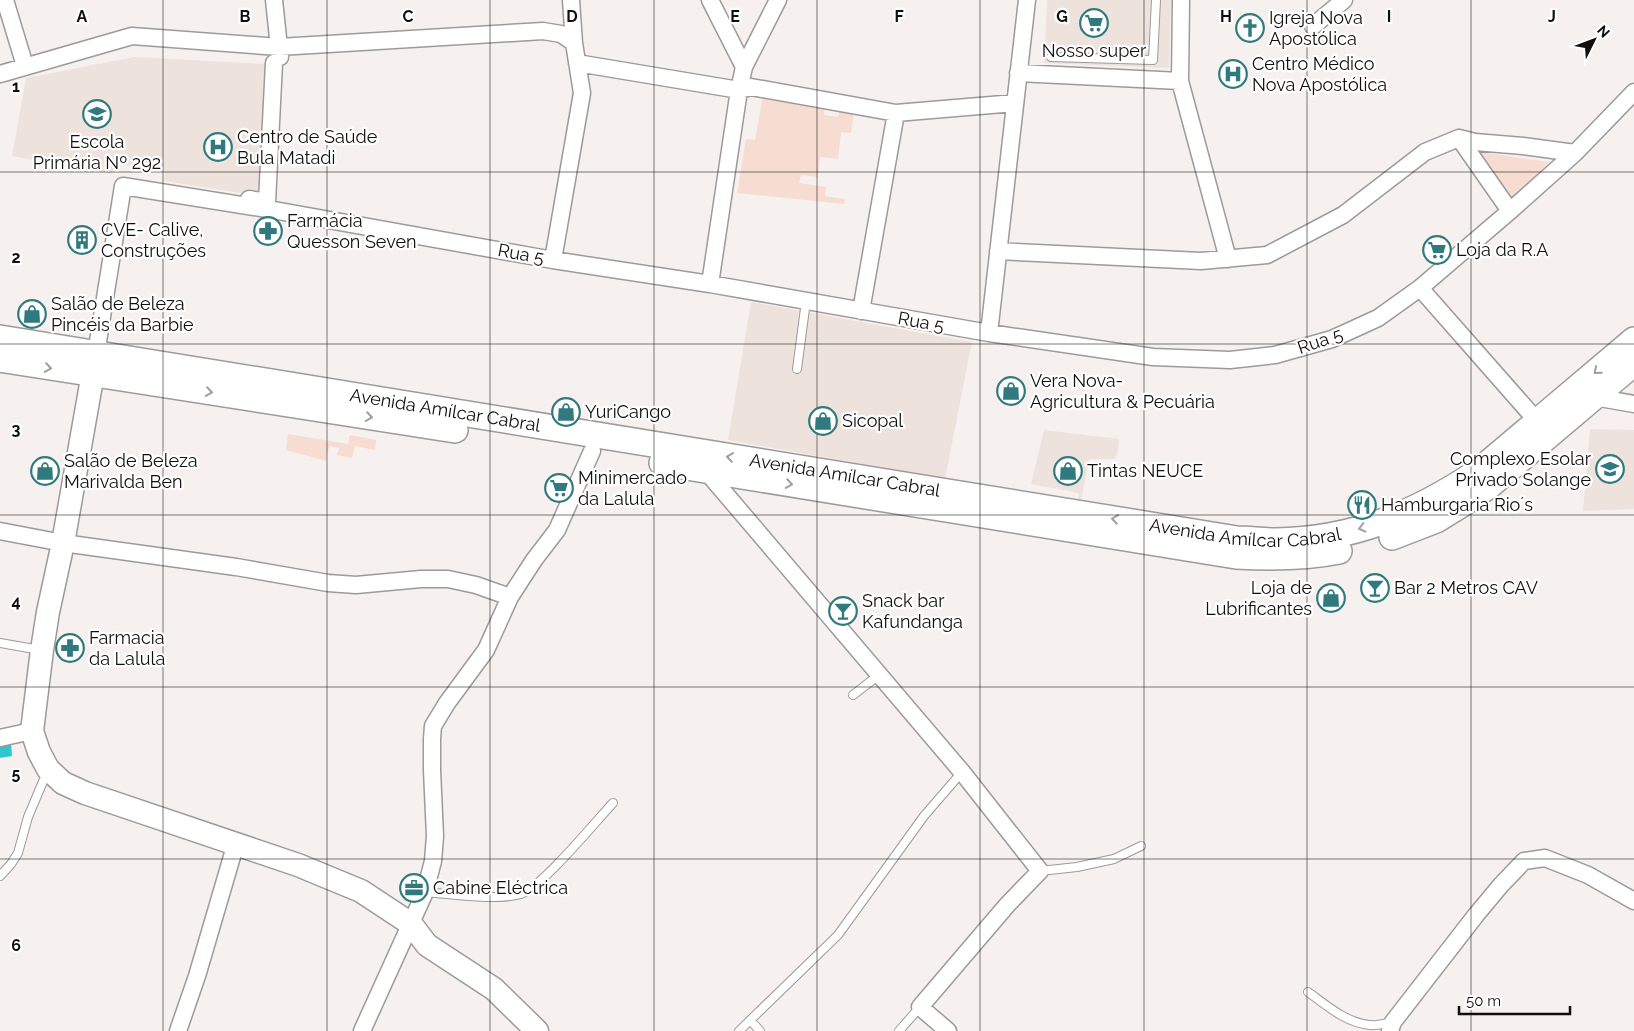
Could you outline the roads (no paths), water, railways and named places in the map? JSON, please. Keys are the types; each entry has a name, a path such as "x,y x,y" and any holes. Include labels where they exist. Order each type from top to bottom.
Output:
{"main road":[{"name":"Avenida Amílcar Cabral","path":"0,338 95,364 706,471 1236,556 1267,558 1302,557 1354,548 1379,542 1436,520 1490,485 1634,363"},
{"name":"Avenida Amílcar Cabral","path":"0,360 95,364 306,389 1236,539 1275,541 1336,535 1367,528 1419,507 1479,471 1634,340"}],"street":[{"path":"5,0 25,66"},
{"path":"273,210 283,122 279,46 274,0"},
{"path":"553,260 582,93 574,43 571,0"},
{"path":"710,0 744,67"},
{"path":"710,284 738,90 744,67 778,0"},
{"path":"989,333 1027,0"},
{"path":"1181,0 1180,81 1228,258"},
{"path":"1313,26 1344,0"},
{"path":"0,74 132,36 279,46 544,31 560,34 574,43"},
{"path":"274,62 267,202 127,183 63,543 48,612 32,731 38,752 48,769 63,783 84,793 298,865 361,891 411,924 427,945 494,989 537,1031"},
{"path":"577,64 738,90 751,87 896,113 1014,103"},
{"path":"1018,73 1180,81"},
{"name":"Rua 5","path":"127,183 553,260 710,284 989,333 1153,357 1230,360 1275,355 1332,339 1378,318 1420,288 1510,211 1575,153 1634,92"},
{"path":"861,311 896,113"},
{"path":"998,251 1201,261 1267,255 1343,215 1425,152 1459,138 1475,142 1575,153"},
{"path":"1459,138 1510,211"},
{"path":"1420,288 1537,421"},
{"path":"1594,397 1634,404"},
{"path":"362,1031 425,892 433,861 435,836 432,770 433,726 446,703 486,650 510,597 534,560 557,530 592,451"},
{"path":"706,471 962,772 1040,871 1008,904 920,1007 948,1031"},
{"path":"0,531 63,543 236,567 328,583 356,585 421,579 448,579 476,585 510,597"},
{"path":"0,738 32,731"},
{"path":"178,1031 197,976 236,843"},
{"path":"1392,1026 1476,915 1524,861 1544,858 1588,875 1628,898"}],"lane":[{"path":"1051,57 1153,60 1156,0"},
{"path":"797,369 806,301"},
{"path":"0,643 42,650"},
{"path":"853,695 880,675"},
{"path":"0,876 18,853 28,817 48,769"},
{"path":"739,1031 838,935 881,877 898,850 962,772"},
{"path":"425,892 503,897 523,894 541,880 613,803"},
{"path":"1040,871 1077,867 1114,859 1141,846"},
{"path":"1308,992 1336,1012 1354,1021 1370,1025 1392,1026"},
{"path":"899,1031 920,1007"},
{"path":"751,1021 760,1031"}],"water":[{"path":"11,744 12,756 0,758 0,745"}],"place":[{"name":"Nosso super","path":"1094,23"},
{"name":"Igreja Nova Apostólica","path":"1250,28"},
{"name":"Centro Médico Nova Apostólica","path":"1233,74"},
{"name":"Escola Primária Nº 292","path":"97,114"},
{"name":"Centro de Saúde Bula Matadi","path":"218,147"},
{"name":"Farmácia Quesson Seven","path":"268,231"},
{"name":"CVE- Calive, Construções","path":"82,240"},
{"name":"Loja da R.A","path":"1437,250"},
{"name":"Salão de Beleza Pincéis da Barbie","path":"32,314"},
{"name":"Vera Nova- Agricultura & Pecuária","path":"1011,391"},
{"name":"YuriCango","path":"566,412"},
{"name":"Sicopal","path":"823,421"},
{"name":"Complexo Esolar Privado Solange","path":"1610,469"},
{"name":"Salão de Beleza Marivalda Ben","path":"45,471"},
{"name":"Tintas NEUCE","path":"1068,471"},
{"name":"Minimercado da Lalula","path":"559,488"},
{"name":"Hamburgaria Rio´s","path":"1362,505"},
{"name":"Bar 2 Metros CAV","path":"1375,588"},
{"name":"Loja de Lubrificantes","path":"1331,598"},
{"name":"Snack bar Kafundanga","path":"843,611"},
{"name":"Farmacia da Lalula","path":"70,648"},
{"name":"Cabine Eléctrica","path":"414,888"}]}
